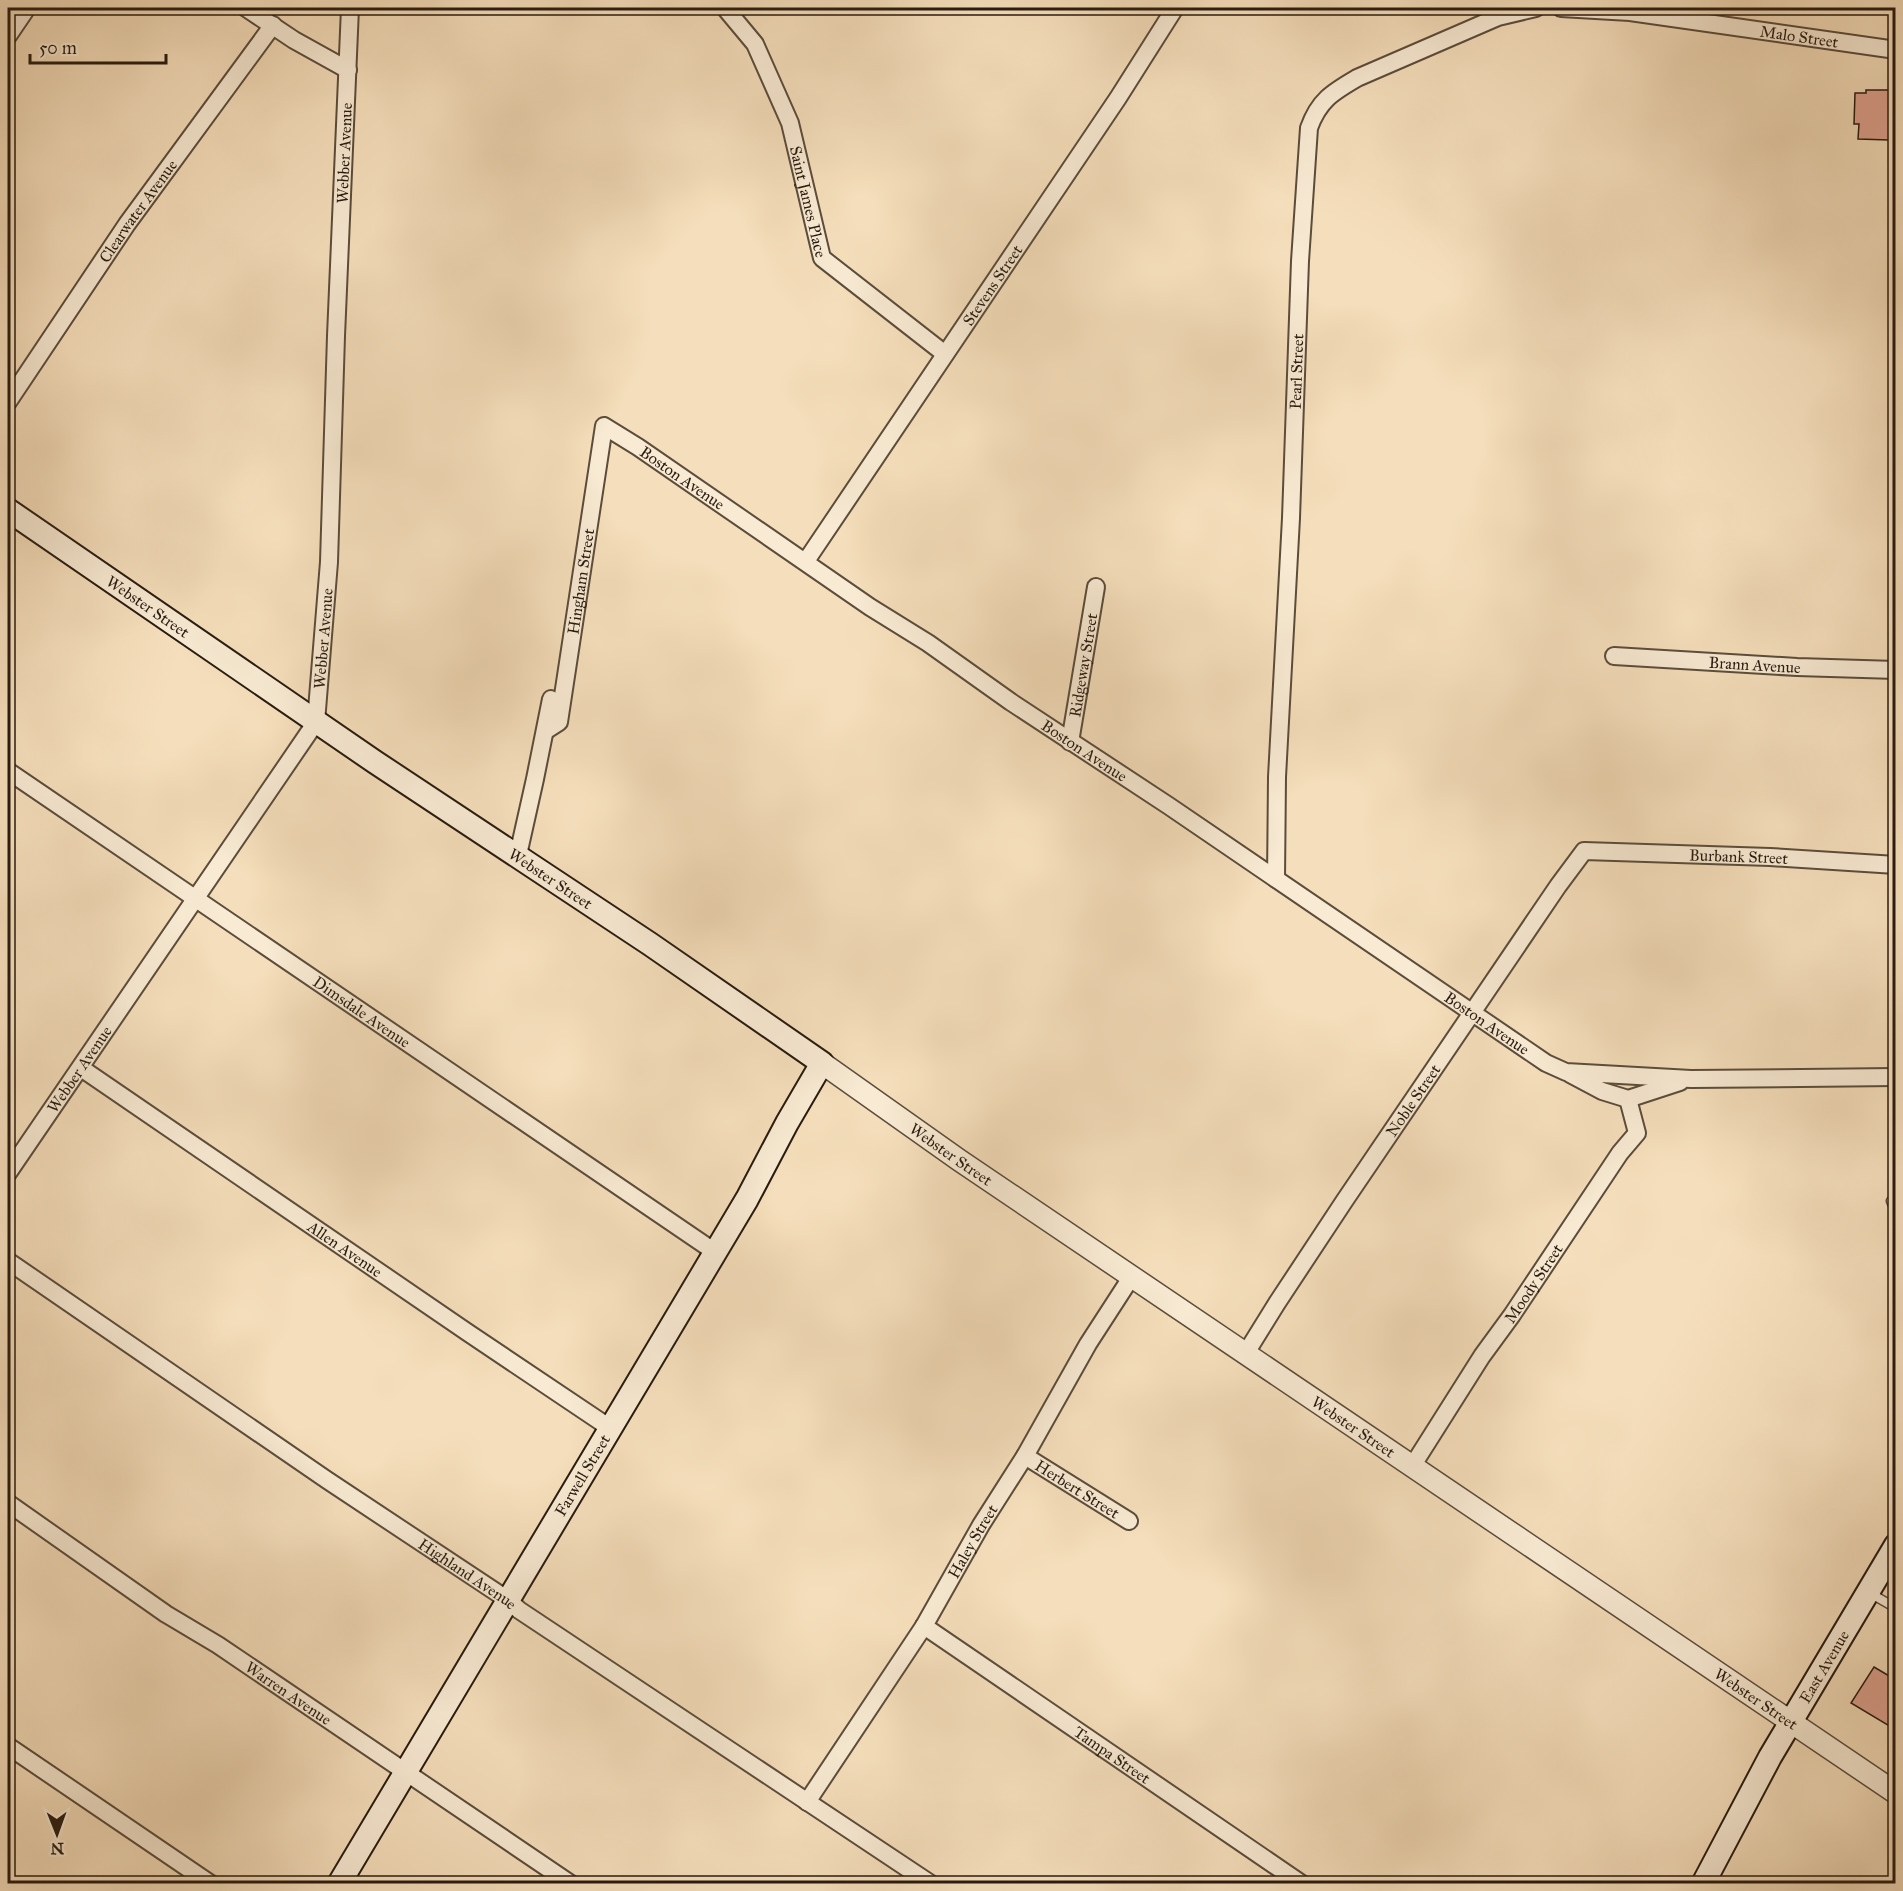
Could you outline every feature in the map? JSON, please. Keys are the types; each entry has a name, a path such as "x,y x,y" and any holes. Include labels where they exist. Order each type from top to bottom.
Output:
{"main road":[{"name":"Webster Street","path":"8,510 316,722 518,855 822,1063"},
{"name":"Farwell Street","path":"339,1884 716,1252 822,1063"},
{"name":"East Avenue","path":"1703,1884 1791,1722 1896,1545"}],"street":[{"path":"8,36 27,8"},
{"path":"246,8 294,40 348,69"},
{"name":"Webber Avenue","path":"8,1173 316,722 329,562 350,8"},
{"name":"Saint James Place","path":"725,8 755,44 790,123 822,258 945,354"},
{"name":"Stevens Street","path":"806,561 1124,88 1175,8"},
{"name":"Pearl Street","path":"1276,879 1276,777 1291,518 1300,261 1309,128 1317,107 1337,90 1357,78 1498,17 1536,8"},
{"name":"Malo Street","path":"1561,8 1631,10 1896,50"},
{"name":"Clearwater Avenue","path":"8,402 127,224 273,26"},
{"name":"Boston Avenue","path":"604,426 806,561 870,607 928,643 1070,742 1276,879 1546,1064 1602,1091 1628,1099 1690,1079"},
{"name":"Hingham Street","path":"544,730 559,722 604,426"},
{"name":"Ridgeway Street","path":"1070,742 1096,587"},
{"name":"Brann Avenue","path":"1614,656 1797,667 1896,670"},
{"path":"518,855 550,699"},
{"name":"Dimsdale Avenue","path":"8,771 716,1252"},
{"name":"Burbank Street","path":"1584,851 1770,857 1896,865"},
{"name":"Noble Street","path":"1246,1353 1345,1200 1584,851"},
{"name":"Webster Street","path":"822,1063 959,1160 1896,1793"},
{"name":"Allen Avenue","path":"81,1068 610,1428"},
{"name":"Boston Avenue","path":"1566,1072 1690,1079 1896,1077"},
{"name":"Moody Street","path":"1413,1465 1482,1356 1620,1153 1637,1133 1628,1099"},
{"name":"Highland Avenue","path":"8,1261 317,1473 508,1600 519,1610 931,1884"},
{"name":"Haley Street","path":"807,1802 924,1626 981,1525 1025,1456 1088,1344 1132,1276"},
{"name":"Herbert Street","path":"1025,1456 1129,1521"},
{"name":"Warren Avenue","path":"8,1503 166,1614 218,1645 571,1884"},
{"name":"Tampa Street","path":"924,1626 1302,1884"},
{"path":"8,1746 211,1884"}],"lane":[{"path":"1896,1200 1891,1201 1896,1213"},
{"path":"1868,1592 1896,1608"}],"building":[{"path":"1866,90 1893,90 1889,140 1858,139 1859,124 1854,124 1855,93 1866,93"},
{"path":"1874,1667 1896,1680 1896,1730 1851,1703"}]}
